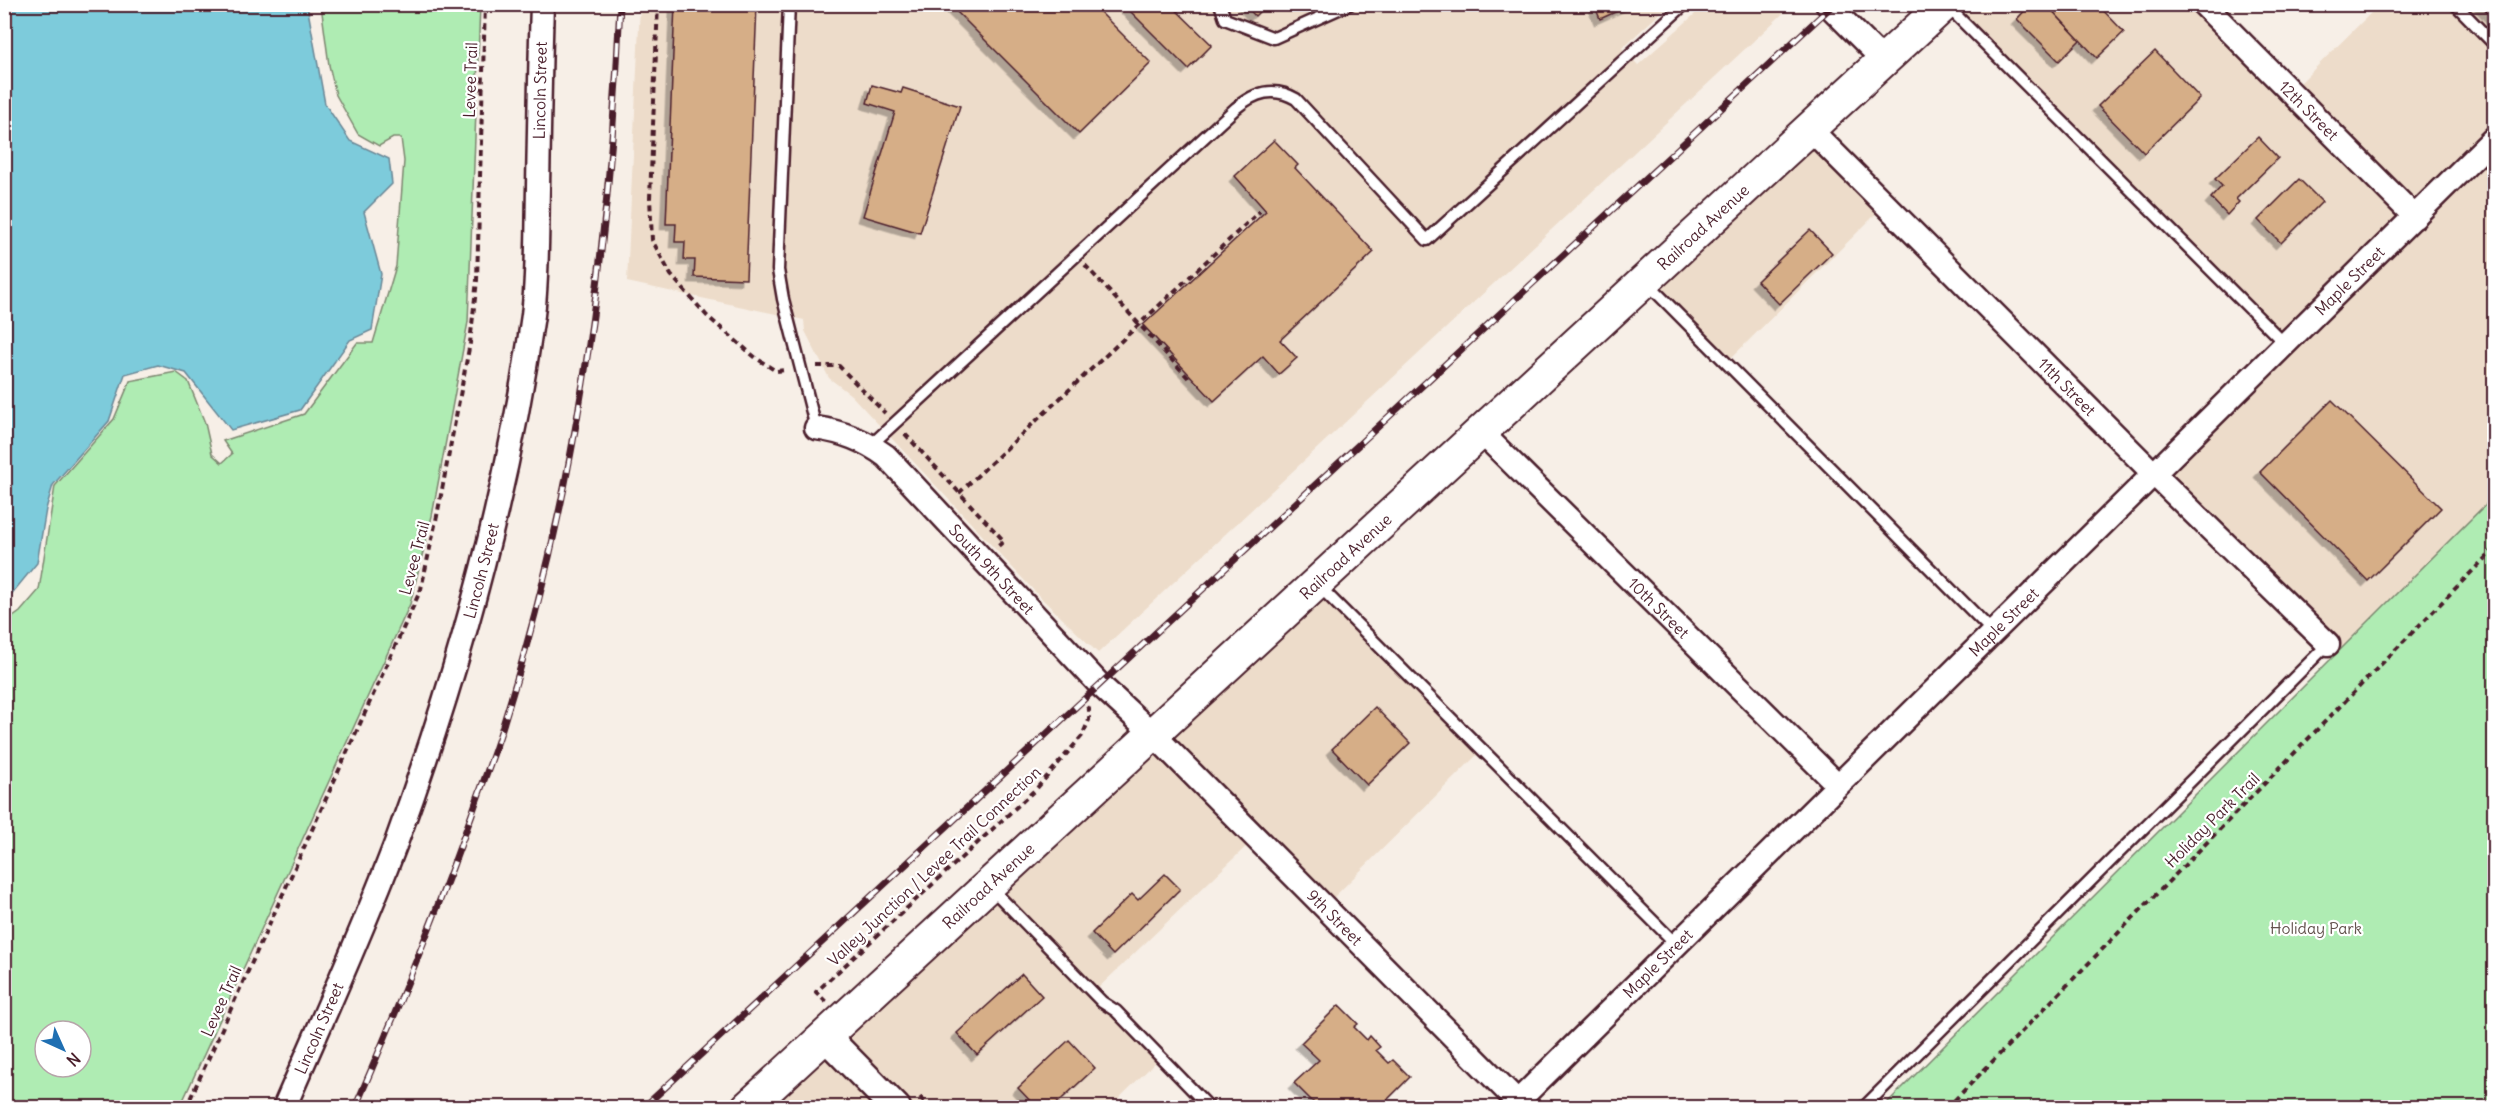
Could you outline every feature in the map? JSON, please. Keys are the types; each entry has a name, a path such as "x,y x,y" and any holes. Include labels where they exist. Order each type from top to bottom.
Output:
{"main road":[{"name":"Railroad Avenue","path":"747,1107 1946,4"}],"street":[{"name":"Lincoln Street","path":"284,1107 359,935 396,842 442,706 481,574 511,440 533,313 537,256 542,4"},
{"path":"1827,4 1884,61"},
{"name":"12th Street","path":"2203,4 2415,217"},
{"name":"11th Street","path":"1810,129 2154,474 2328,644"},
{"name":"Maple Street","path":"1514,1104 2494,138"},
{"name":"South 9th Street","path":"816,428 842,432 871,445 886,456 1100,685 1152,734"},
{"name":"10th Street","path":"1481,432 1838,785"},
{"name":"9th Street","path":"1152,734 1514,1104"},
{"path":"825,1036 896,1107"}],"lane":[{"path":"789,4 778,270 783,299 816,428"},
{"path":"1220,4 1225,19 1274,38 1350,4"},
{"path":"871,445 1236,108 1256,94 1271,91 1285,93 1296,99 1427,240 1685,4"},
{"path":"1946,4 2285,344"},
{"path":"2455,4 2494,44"},
{"path":"1645,281 1993,632"},
{"path":"1316,584 1677,945"},
{"path":"1863,1107 2328,644"},
{"path":"988,885 1102,1002 1116,1011 1210,1107"}],"path":[{"name":"Levee Trail","path":"186,1107 420,589 438,516 471,333 477,280 484,4"},
{"path":"658,4 650,198 652,240 671,275 716,324 756,358 776,371 826,364 839,366 1004,541 984,559"},
{"path":"959,493 1260,211"},
{"path":"1076,256 1191,381"},
{"name":"Holiday Park Trail","path":"1947,1107 2494,549"},
{"name":"Valley Junction / Levee Trail Connection","path":"816,992 1037,788 1052,771 1082,736 1089,720 1089,709 1077,694"}],"shaded area":[{"path":"640,5 1669,5 1622,48 1638,65 1705,5 1792,5 1098,653 1039,596 851,395 829,378 805,331 804,320 627,282"},
{"path":"1946,5 2203,5 2291,92 2379,5 2494,5 2494,496 2329,662 2328,643 2154,474 2285,344"},
{"path":"1810,129 1885,205 1726,363 1645,281"},
{"path":"1316,584 1482,750 1324,907 1255,838 1096,990 1161,1057 1110,1107 747,1108"}],"green space":[{"path":"321,5 480,5 468,322 432,516 410,604 180,1107 5,1107 5,623 20,612 39,590 55,486 114,419 130,381 176,372 188,381 205,423 212,454 222,463 232,454 223,441 304,414 357,343 373,343 396,266 404,161 401,138 393,138 379,146 358,134 336,95 329,65"},
{"name":"Holiday Park","path":"2494,496 2494,1107 1883,1107"}],"water":[{"path":"5,4 307,5 325,104 350,141 389,159 392,184 364,212 381,274 372,330 350,340 300,410 231,430 186,373 158,365 125,374 109,421 53,485 46,509 37,563 5,602"}],"building":[{"path":"675,4 757,4 746,279 694,277 695,260 684,260 685,242 675,242 676,224 666,224"},
{"path":"949,4 1092,4 1151,63 1079,134"},
{"path":"1123,4 1170,4 1212,45 1188,69"},
{"path":"1244,4 1267,4 1255,16"},
{"path":"1594,4 1633,4 1600,19"},
{"path":"2031,4 2046,4 2080,40 2059,61 2017,19"},
{"path":"2046,4 2097,4 2124,32 2097,58"},
{"path":"2480,4 2494,4 2494,19"},
{"path":"2155,51 2200,98 2144,153 2098,106"},
{"path":"872,85 901,93 903,88 960,106 920,233 863,216 895,112 867,103"},
{"path":"2258,137 2278,158 2236,199 2239,202 2227,215 2211,198 2222,186 2215,179"},
{"path":"1274,140 1298,165 1295,168 1374,252 1280,340 1297,358 1279,374 1263,356 1214,401 1143,325 1266,211 1235,176"},
{"path":"2299,179 2322,202 2281,243 2258,220"},
{"path":"1810,230 1832,253 1779,304 1757,281"},
{"path":"2332,400 2441,508 2368,581 2260,472"},
{"path":"1375,707 1410,743 1367,785 1332,749"},
{"path":"1165,874 1180,889 1113,955 1092,933 1132,894 1138,900"},
{"path":"1022,974 1042,996 977,1055 957,1033"},
{"path":"1339,1005 1358,1024 1354,1027 1367,1040 1370,1036 1380,1047 1376,1050 1389,1063 1393,1060 1410,1077 1379,1108 1365,1108 1358,1100 1351,1108 1319,1108 1294,1083 1319,1060 1301,1043"},
{"path":"1069,1040 1095,1068 1052,1108 1037,1108 1018,1088"}],"railway":[{"path":"355,1108 401,999 493,757 530,635 552,546 586,367 598,277 608,186 620,4"},
{"path":"643,1108 1834,4"}]}
